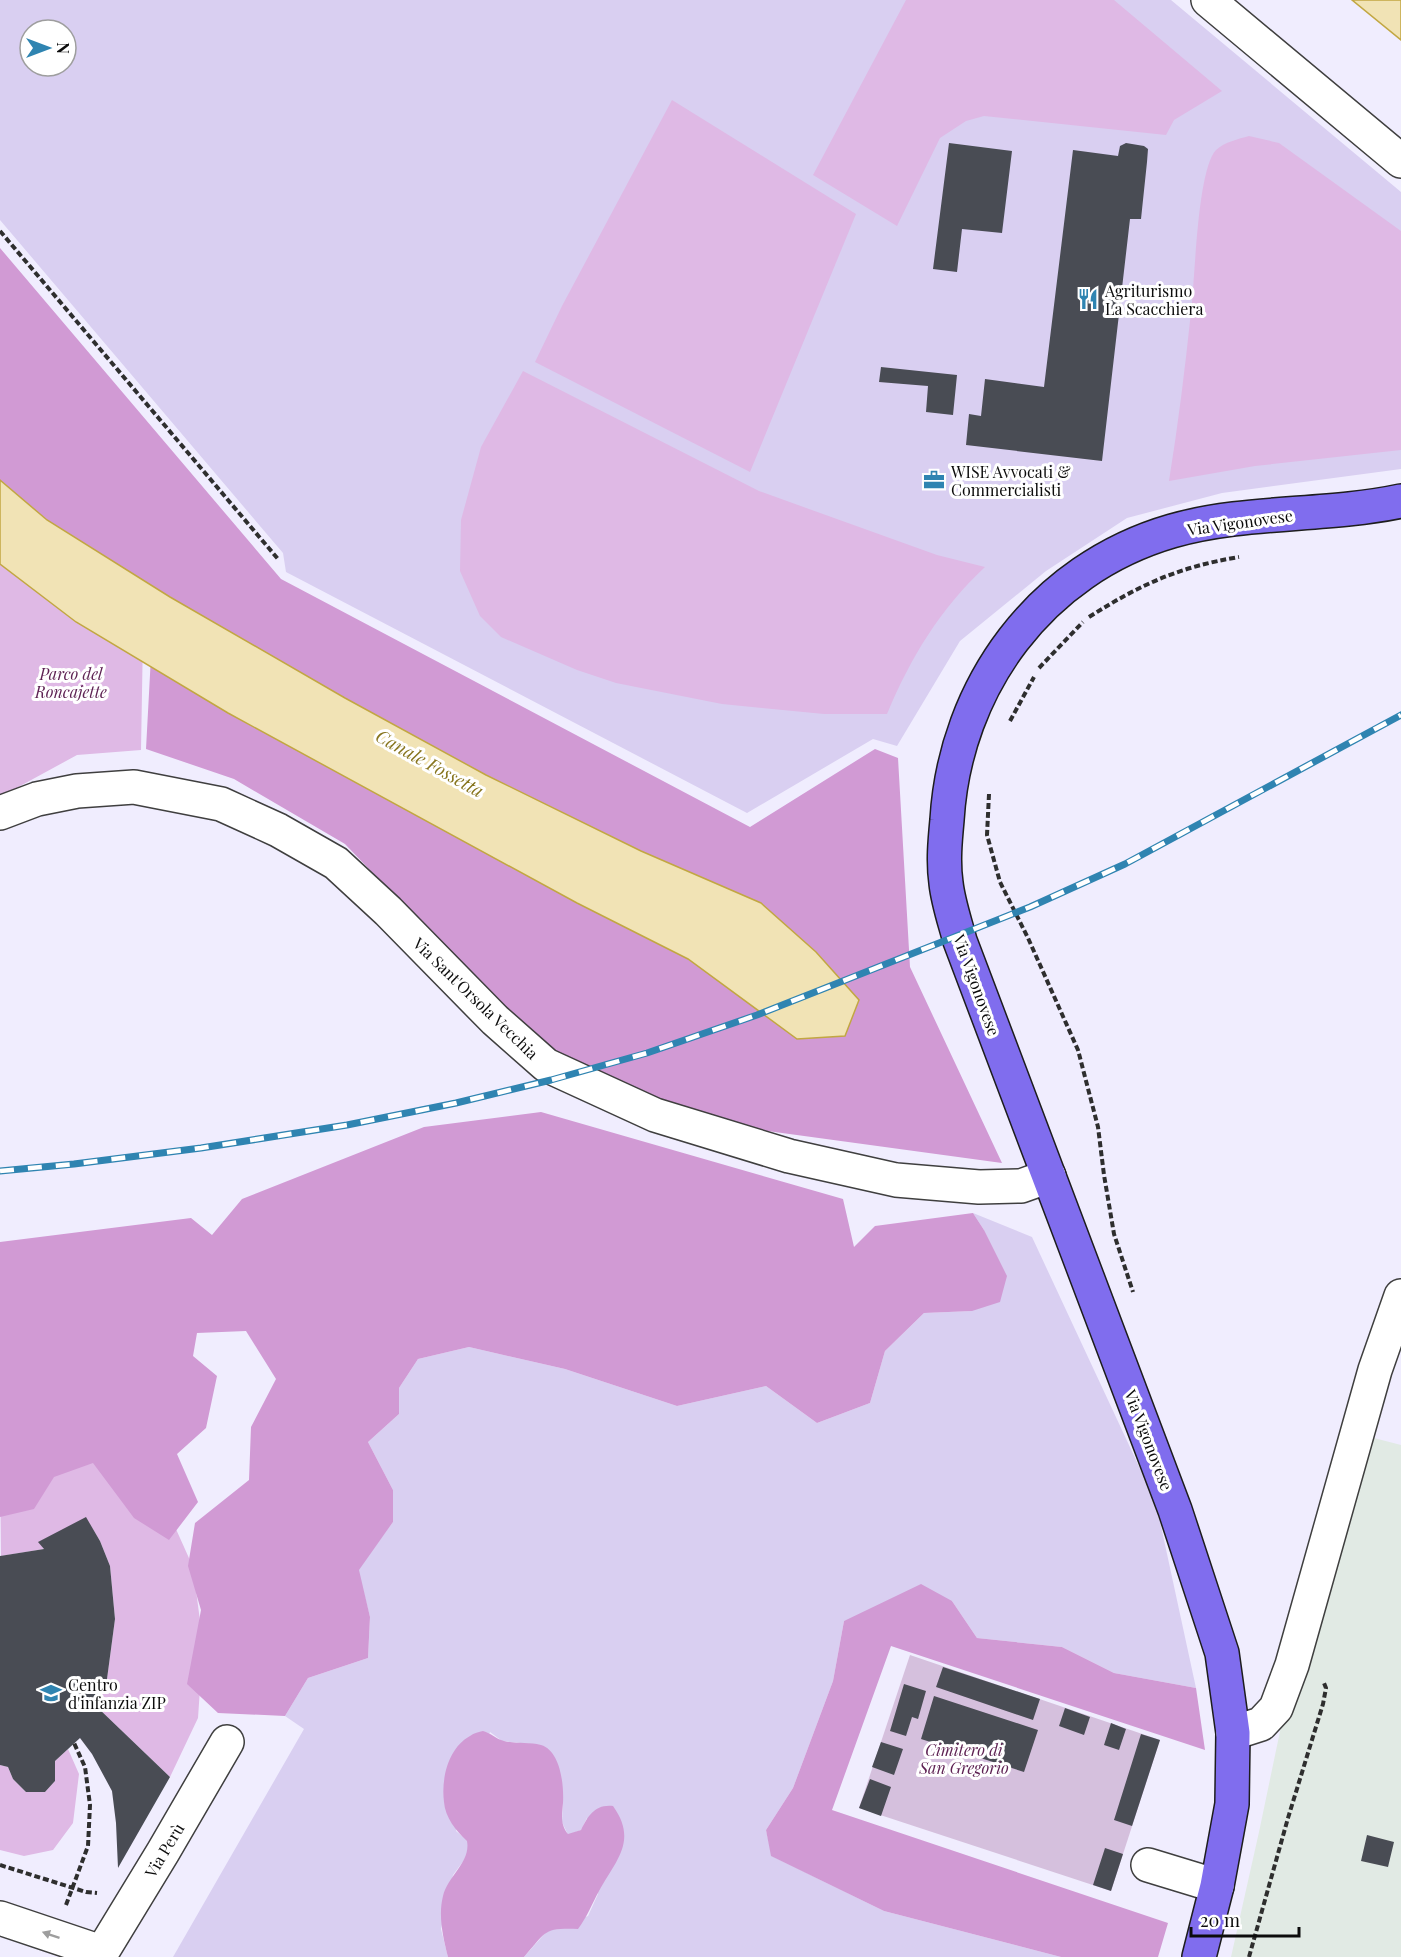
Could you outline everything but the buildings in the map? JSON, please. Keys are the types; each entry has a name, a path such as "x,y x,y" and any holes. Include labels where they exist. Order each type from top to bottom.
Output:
{"main road":[{"name":"Via Vigonovese","path":"1199,1957 1217,1886 1232,1804 1233,1733 1222,1653 1175,1510 960,941 946,883 945,848 948,803 956,758 970,713 988,674 1021,629 1059,592 1092,567 1119,552 1170,532 1202,524 1342,511 1401,501"}],"street":[{"path":"1208,0 1401,161"},
{"name":"Via Sant'Orsola Vecchia","path":"0,813 37,799 77,791 134,786 221,804 278,830 336,862 495,1020 546,1065 655,1115 789,1156 896,1180 979,1187 1021,1186 1049,1176"},
{"path":"1233,1733 1261,1724 1276,1708 1292,1665 1375,1371 1401,1296"},
{"name":"Via Perù","path":"100,1955 227,1742"},
{"path":"1148,1865 1217,1886"},
{"path":"0,1918 100,1955"}],"path":[{"path":"0,231 278,559"},
{"path":"1008,725 1039,669 1088,617 1131,591 1177,571 1206,562 1245,556"},
{"path":"989,793 987,835 1000,882 1028,938 1078,1050 1098,1127 1114,1234 1137,1302"},
{"path":"1249,1957 1323,1704 1326,1688 1322,1676"},
{"path":"55,1937 88,1846 90,1805 85,1767 74,1743"},
{"path":"0,1865 86,1892 107,1893"}],"shaded area":[{"path":"0,0 1171,0 1401,192 1401,469 1222,493 1127,518 1046,571 960,641 897,746 873,739 747,813 286,572 283,553 0,220"},
{"path":"0,248 281,579 750,827 875,749 898,758 910,967 1002,1163 746,1128 554,1062 345,844 234,779 146,749 153,619 0,485"},
{"path":"541,1112 843,1199 854,1247 875,1226 973,1213 1007,1276 1000,1302 972,1311 924,1313 885,1351 870,1403 817,1423 766,1386 677,1406 565,1369 469,1347 418,1359 399,1388 399,1414 368,1442 393,1490 393,1522 359,1570 370,1617 368,1658 308,1678 285,1716 218,1713 187,1684 201,1610 188,1566 195,1523 249,1480 251,1427 276,1379 246,1331 197,1333 193,1356 217,1376 206,1428 177,1454 198,1502 169,1540 134,1518 93,1463 54,1477 34,1509 0,1517 0,1242 191,1218 212,1235 242,1199 424,1127"},
{"path":"973,1213 1032,1237 1156,1503 1196,1688 1114,1673 1062,1647 977,1638 952,1601 844,1621 833,1681 793,1788 766,1830 772,1856 884,1911 1061,1957 524,1957 547,1931 588,1916 598,1894 587,1818 581,1830 568,1835 562,1822 563,1799 540,1745 502,1741 490,1732 456,1831 468,1841 469,1848 467,1856 453,1875 441,1929 448,1957 173,1957 304,1729 285,1716 308,1678 368,1658 370,1617 358,1570 393,1522 393,1490 368,1442 399,1414 399,1388 418,1359 469,1347 565,1369 677,1406 766,1386 817,1423 870,1403 885,1351 924,1313 972,1311 984,1230"},
{"path":"1343,1430 1401,1445 1401,1957 1231,1957 1259,1832"},
{"path":"921,1584 952,1601 977,1638 1062,1647 1114,1673 1196,1688 1205,1750 891,1646 832,1810 1168,1923 1158,1957 1061,1957 884,1911 771,1856 766,1830 793,1788 833,1681 844,1621"},
{"path":"483,1731 504,1741 541,1745 553,1754 562,1779 562,1819 568,1834 581,1830 593,1812 607,1806 613,1806 624,1830 622,1850 578,1929 558,1929 546,1933 524,1957 448,1957 443,1934 441,1911 443,1896 466,1856 467,1849 467,1841 446,1813 443,1793 445,1774 451,1756 462,1741"}],"green space":[{"path":"906,0 1114,0 1222,91 1174,120 1166,135 984,116 966,121 940,138 897,226 813,175"},
{"path":"672,100 856,214 750,472 535,362 562,306"},
{"path":"1249,136 1279,143 1401,231 1401,450 1255,466 1169,481 1186,355 1198,227 1205,179 1216,150 1227,143"},
{"path":"523,371 759,491 937,555 985,567 954,600 928,635 906,673 887,714 824,714 722,704 616,683 577,670 501,637 480,616 460,571 461,520 481,447"},
{"name":"Parco del Roncajette","path":"0,510 143,635 141,750 77,755 0,797"},
{"path":"0,1456 86,1456 171,1518 193,1567 203,1644 198,1718 170,1777 96,1706 107,1679 115,1619 110,1566 100,1541 86,1518 39,1542 44,1549 1,1556"},
{"name":"Cimitero di San Gregorio","path":"910,1655 1160,1740 1111,1891 859,1808"},
{"path":"68,1749 79,1774 73,1823 53,1850 24,1856 0,1850 0,1765 8,1767 13,1779 26,1792 45,1792 55,1781 55,1761"}],"water":[{"path":"1352,0 1401,0 1401,40"},
{"name":"Canale Fossetta","path":"0,480 47,520 170,597 345,698 486,775 641,851 761,903 816,952 859,1000 845,1036 797,1039 688,959 577,903 228,713 76,622 0,564"}],"railway":[{"path":"0,1171 201,1148 347,1125 456,1103 551,1080 647,1053 757,1015 1030,907 1125,864 1401,715"}],"place":[{"name":"Agriturismo La Scacchiera","path":"1088,299"},
{"name":"WISE Avvocati & Commercialisti","path":"934,480"},
{"name":"Centro d'infanzia ZIP","path":"51,1693"}]}
